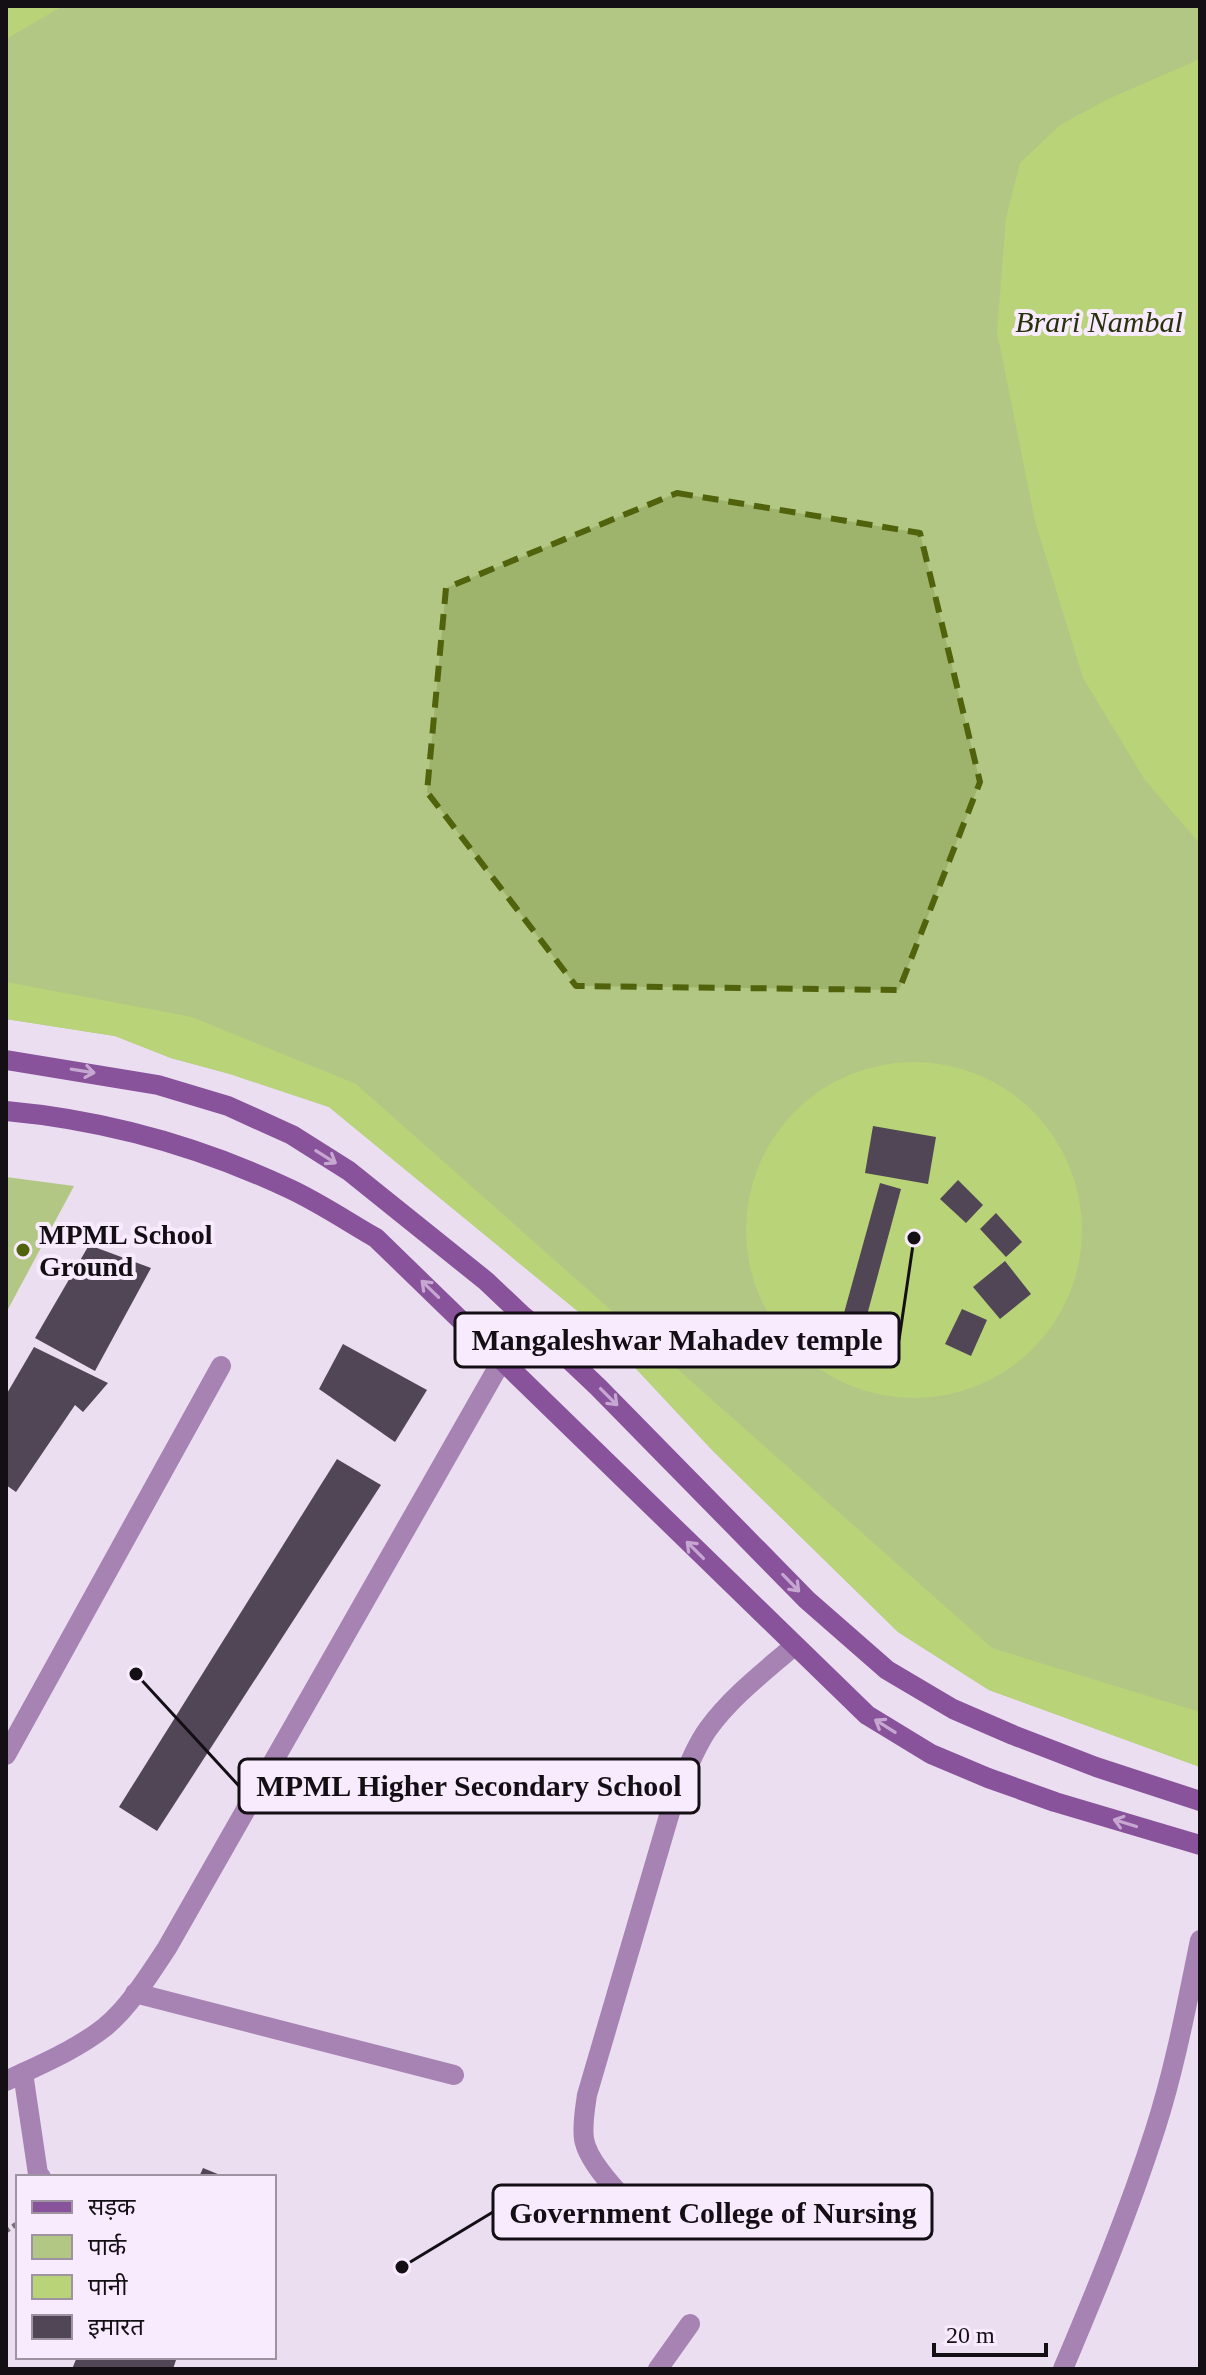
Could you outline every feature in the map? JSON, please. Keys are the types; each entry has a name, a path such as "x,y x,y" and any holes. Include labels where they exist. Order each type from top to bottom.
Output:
{"street":[{"path":"6,1060 158,1085 228,1106 292,1135 349,1171 486,1281 609,1397 807,1600 887,1670 953,1709 1013,1735 1096,1767 1200,1801"},
{"path":"6,1111 102,1125 195,1149 292,1190 376,1238 867,1715 931,1754 1055,1802 1200,1845"},
{"path":"39,2175 14,2077 64,2053 106,2026 135,1993 167,1948 526,1318"},
{"path":"6,1755 221,1366"},
{"path":"639,2216 592,2160 584,2141 587,2095 673,1802 692,1759 706,1731 726,1707 794,1646"},
{"path":"1063,2369 1156,2129 1179,2041 1200,1940"},
{"path":"135,1993 454,2075"},
{"path":"658,2369 690,2324"}],"highlighted area":[{"path":"677,493 920,533 980,782 899,990 576,986 427,792 446,588"}],"green space":[{"path":"6,6 1200,6 1200,1767 989,1690 898,1632 713,1451 597,1327 329,1107 171,1058 115,1036 6,1019"},
{"name":"MPML School Ground","path":"6,1177 74,1186 6,1313"}],"water":[{"path":"6,6 63,6 6,39"},
{"name":"Brari Nambal","path":"1200,59 1200,844 1145,780 1083,678 1035,521 997,332 1006,218 1020,163 1060,125 1108,99"},
{"path":"6,982 192,1017 356,1084 992,1648 1200,1712 1200,1767 989,1690 898,1632 713,1451 597,1327 329,1107 171,1058 115,1036 6,1019"},
{"path":"914,1062 947,1066 978,1075 1007,1091 1033,1111 1053,1137 1069,1166 1078,1197 1082,1230 1078,1263 1069,1294 1053,1323 1033,1349 1007,1369 978,1385 947,1394 914,1398 881,1394 850,1385 821,1369 795,1349 775,1323 759,1294 750,1263 746,1230 750,1197 759,1166 775,1137 795,1111 821,1091 850,1075 881,1066"}],"building":[{"path":"873,1126 936,1137 928,1184 865,1173"},
{"path":"958,1180 983,1205 966,1223 940,1199"},
{"path":"880,1183 901,1189 866,1319 844,1313"},
{"path":"996,1213 1022,1242 1006,1257 980,1229"},
{"path":"89,1245 151,1268 95,1371 35,1338"},
{"path":"1005,1261 1031,1294 1000,1319 973,1287"},
{"path":"962,1309 987,1320 971,1356 945,1344"},
{"path":"343,1344 427,1390 395,1442 319,1389"},
{"path":"34,1347 108,1383 83,1412 75,1405 16,1492 6,1485 6,1395"},
{"path":"337,1459 381,1485 157,1831 119,1807"},
{"path":"203,2168 220,2175 200,2175"},
{"path":"76,2359 176,2359 173,2369 72,2369"}],"place":[{"name":"Mangaleshwar Mahadev temple","path":"914,1238"},
{"name":"MPML School Ground","path":"23,1250"},
{"name":"MPML Higher Secondary School","path":"136,1674"},
{"name":"Government College of Nursing","path":"402,2267"}]}
